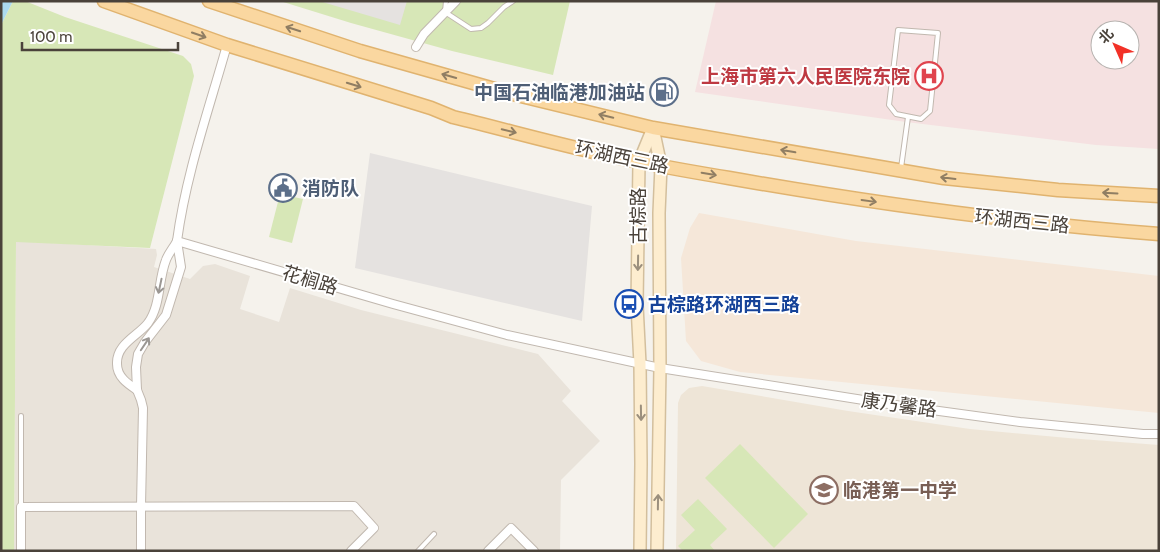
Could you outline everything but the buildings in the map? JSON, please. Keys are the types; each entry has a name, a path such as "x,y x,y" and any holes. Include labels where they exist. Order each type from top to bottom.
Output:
{"main road":[{"name":"环湖西三路","path":"104,1 227,45 431,108 453,117 639,162 814,193 979,217 1100,230 1159,234"},
{"name":"环湖西三路","path":"209,1 238,9 360,51 478,84 653,128 944,178 1058,190 1159,196"}],"street":[{"path":"416,47 424,34 456,1"},
{"path":"141,551 143,408 137,390 136,367 138,354 166,315 181,267 177,241 181,215 196,152 227,45"},
{"name":"古棕路","path":"640,551 639,162 653,128"},
{"name":"古棕路","path":"653,128 661,166 659,213 660,368 657,551"},
{"path":"137,390 125,383 116,364 119,353 125,344 148,323 153,314 166,261 177,241"},
{"name":"花榈路","path":"177,241 507,335 640,364"},
{"name":"康乃馨路","path":"640,364 895,405 1020,422 1159,434"},
{"path":"21,551 21,507 354,506 374,528 351,551"},
{"path":"488,551 511,528 534,551"}],"lane":[{"path":"446,1 446,12 471,29 482,28 513,1"},
{"path":"898,30 938,34 930,111 921,119 908,117 896,114 889,105 898,30"},
{"path":"901,171 908,117"},
{"path":"21,416 21,507"},
{"path":"418,551 434,534"}],"shaded area":[{"path":"319,1 407,1 400,25"},
{"name":"上海市第六人民医院东院","path":"716,1 1159,1 1159,149 1096,145 906,122 695,92"},
{"path":"370,153 592,206 582,321 355,268"},
{"path":"699,213 856,241 1159,276 1159,413 740,372 701,361 686,341 681,258 690,228"},
{"path":"16,241 156,249 157,255 154,267 190,279 203,266 215,264 250,276 240,309 279,322 290,288 361,310 538,354 571,391 562,401 600,441 561,480 560,551 14,551"},
{"name":"临港第一中学","path":"702,386 848,411 970,429 1159,445 1159,551 676,551 678,403 681,395 689,388"}],"green space":[{"path":"13,1 25,1 65,17 183,56 191,64 194,76 150,248 16,242 14,551 1,551 1,25"},
{"path":"280,1 570,1 553,75 452,51"},
{"path":"280,194 303,199 292,243 269,237"},
{"path":"740,444 808,514 774,548 705,478"},
{"path":"698,499 727,529 710,545 715,551 683,551 678,546 695,530 681,515"}],"water":[{"path":"1,1 13,1 1,25"}],"place":[{"name":"上海市第六人民医院东院","path":"929,76"},
{"name":"中国石油临港加油站","path":"664,92"},
{"name":"消防队","path":"283,188"},
{"name":"古棕路环湖西三路","path":"629,304"},
{"name":"临港第一中学","path":"824,490"}]}
